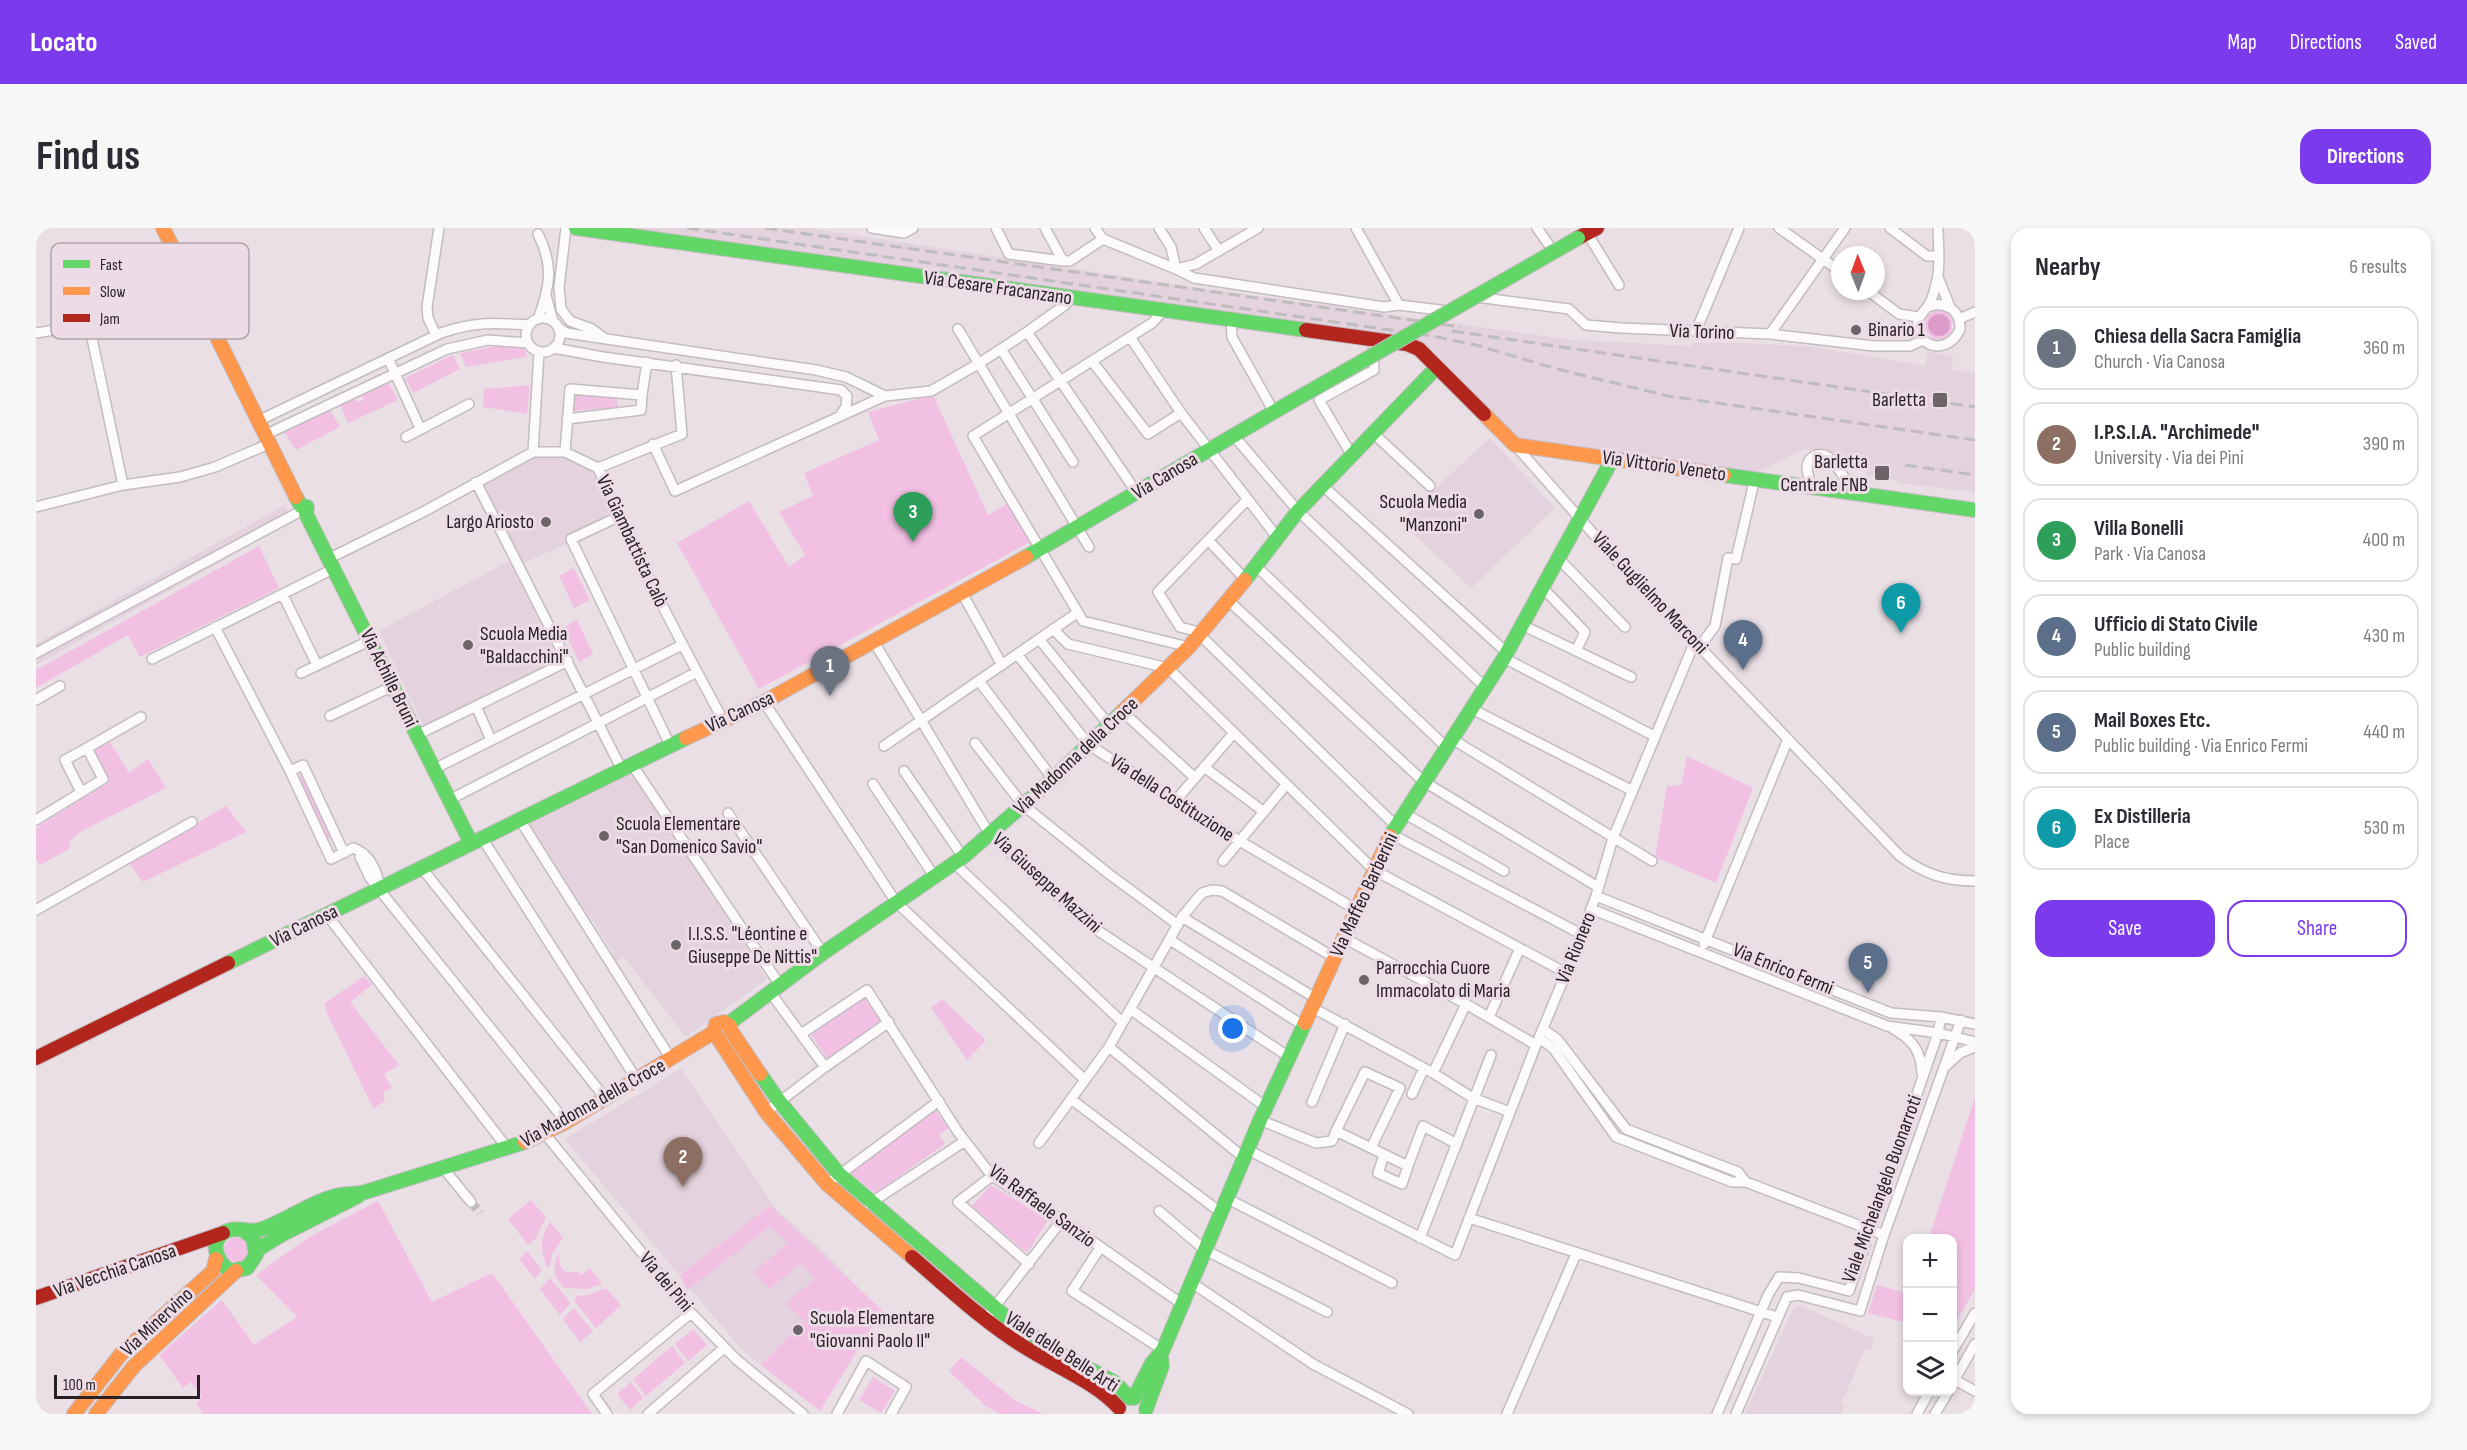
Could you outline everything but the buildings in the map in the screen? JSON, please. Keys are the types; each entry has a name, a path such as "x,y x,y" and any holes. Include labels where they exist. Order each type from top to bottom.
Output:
{"street":[{"name":"Via Achille Bruni","path":"163,228 170,243"},
{"path":"436,335 428,318 427,308 439,228"},
{"path":"566,228 559,286 561,309 570,321 592,329 606,339"},
{"name":"Via Cesare Fracanzano","path":"576,228 1163,311 1231,318 1407,344 1419,349"},
{"path":"872,228 904,233 913,228"},
{"path":"996,228 1009,254 1063,261 1070,261 1103,239 1095,228"},
{"path":"1045,228 1063,261"},
{"path":"1159,228 1171,247 1176,269 1196,264 1258,228"},
{"path":"1204,228 1219,251"},
{"path":"1356,228 1399,305"},
{"path":"1538,228 1549,245"},
{"path":"1696,332 1739,228"},
{"path":"1779,228 1831,265"},
{"path":"1770,334 1845,228"},
{"path":"1890,228 1927,256 1938,255"},
{"path":"1938,228 1938,277 1928,307 1919,317 1918,329 1923,340 1934,346 1947,345 1957,336 1959,319 1950,307 1938,277"},
{"path":"1587,233 1618,285"},
{"name":"Via Canosa","path":"36,1058 520,820 626,765 764,702 1078,528 1208,450 1587,233"},
{"path":"528,343 526,334 546,296 549,266 546,249 538,234"},
{"name":"Via Torino","path":"1103,239 1194,278 1384,307 1399,305 1442,311 1454,302 1470,295 1569,309 1586,325 1770,334 1874,346 1910,345 1923,340"},
{"path":"546,296 560,339 554,348"},
{"path":"653,444 675,491 885,396 931,391 1027,332 1065,305 1071,298"},
{"path":"1880,300 1899,314 1919,317"},
{"path":"1928,307 1935,304 1950,307"},
{"path":"1163,311 1152,323 973,436 1077,613 1083,621 1196,639 1393,830 1581,934"},
{"path":"1959,319 1975,312"},
{"path":"1231,318 1232,337 1279,409"},
{"path":"260,420 436,335 466,324 487,321 556,325 566,333 816,370 846,377 885,396"},
{"path":"958,329 1089,547"},
{"path":"36,333 51,330"},
{"path":"1027,332 1137,493"},
{"path":"1130,337 1208,450 1277,537"},
{"path":"92,339 123,485"},
{"name":"Via Achille Bruni","path":"218,339 269,438 302,510 371,640 449,800 476,840"},
{"path":"1351,454 1319,400 1374,370 1373,339"},
{"path":"36,507 123,485 180,477 215,467 447,349 488,340 528,343 539,352"},
{"path":"539,352 554,348 603,357 676,365 841,390 847,396 846,407 838,417"},
{"path":"1001,349 1073,462"},
{"name":"Viale Guglielmo Marconi","path":"1419,349 1515,445 1580,519 1900,856 1918,870 1935,877 1955,881 1975,881"},
{"path":"534,452 539,352"},
{"path":"388,358 397,373 420,428"},
{"path":"1092,361 1148,434 1181,413"},
{"path":"567,419 641,410 647,362"},
{"path":"598,468 682,434 676,365"},
{"name":"Via Madonna della Croce","path":"244,1230 257,1231 334,1196 362,1193 444,1169 508,1149 545,1134 671,1059 723,1031 775,988 990,835 1053,779 1196,639 1229,601 1298,511 1436,368"},
{"path":"565,452 570,389 642,395"},
{"path":"406,437 469,404"},
{"path":"1372,432 1430,486"},
{"path":"1234,436 1298,511 1485,687"},
{"name":"Via Vittorio Veneto","path":"1515,445 1975,510"},
{"name":"Via Giambattista Calò","path":"152,659 283,594 330,564 534,452 565,452 598,468 618,517 682,645 723,720"},
{"path":"1813,487 1808,472 1808,463 1813,456 1821,454 1828,458 1854,492"},
{"name":"Via Maffeo Barberini","path":"1132,1398 1152,1363 1162,1352 1260,1120 1393,830 1505,655 1613,459"},
{"name":"Via Rionero","path":"1420,1238 1455,1255 1591,909 1631,790 1698,643 1715,626 1728,558 1736,560 1755,478"},
{"path":"476,482 598,722 775,988 801,1034 825,1067"},
{"path":"1322,485 1505,655 1654,736"},
{"path":"1196,639 1195,631 1180,627 1158,592 1247,501"},
{"path":"36,653 302,510"},
{"path":"618,517 571,539 670,745"},
{"path":"1208,540 1245,579"},
{"path":"1558,558 1624,627"},
{"path":"1255,565 1449,743 1652,861"},
{"path":"1542,587 1585,632 1576,651"},
{"path":"962,593 1002,665"},
{"path":"283,594 317,665"},
{"name":"Via Enrico Fermi","path":"1229,601 1423,780 1597,891 1706,939 1892,1012 1941,1017 1975,1024"},
{"path":"884,746 1077,613"},
{"path":"1522,625 1631,677"},
{"path":"215,627 290,771 331,859 353,848 361,853 360,857 370,878 566,1122"},
{"path":"1053,629 1068,644 1168,668 1374,870 1566,973"},
{"path":"1039,639 1109,725"},
{"path":"301,673 371,640"},
{"name":"Via Giuseppe Mazzini","path":"874,642 990,835 1091,926 1289,1057"},
{"path":"434,769 682,645"},
{"name":"Via della Costituzione","path":"1017,654 1089,745 1238,840 1355,909"},
{"path":"417,735 568,661"},
{"path":"449,800 697,672"},
{"path":"979,681 1053,779"},
{"path":"36,700 60,686"},
{"path":"330,716 393,686"},
{"path":"764,702 897,902 1085,1080"},
{"path":"476,706 490,740"},
{"path":"1470,708 1631,790"},
{"path":"1123,712 1195,778"},
{"path":"81,792 65,760 141,717"},
{"path":"1176,800 1233,734"},
{"path":"1701,952 1788,739"},
{"path":"975,743 1023,805 1109,874 1345,1024 1429,1070 1473,1098 1510,1112"},
{"path":"36,820 103,779 87,748"},
{"path":"290,771 303,765 344,853"},
{"path":"1204,767 1263,811"},
{"path":"904,771 958,859 1122,1022"},
{"path":"873,784 934,876"},
{"path":"1223,861 1238,840 1286,785"},
{"path":"728,813 823,953"},
{"path":"1404,813 1504,871"},
{"path":"520,820 671,1059"},
{"path":"36,910 192,822"},
{"path":"476,840 637,1080"},
{"path":"421,867 606,1099"},
{"path":"1039,1143 1108,1047 1180,921 1202,893 1212,890 1222,891 1335,957"},
{"name":"Via Enrico Fermi","path":"1591,909 1902,1033 1915,1045 1920,1059 1922,1078"},
{"path":"327,915 508,1149"},
{"path":"1344,938 1489,1017 1539,1038 1553,1048 1616,1137 1732,1182 1746,1182 1884,1235"},
{"path":"1170,940 1304,1026"},
{"path":"1489,1017 1520,948"},
{"path":"1826,1002 1832,988"},
{"name":"Via Raffaele Sanzio","path":"801,1034 867,990 965,1141 992,1176 1062,1220 1182,1304"},
{"path":"1412,1094 1429,1070 1466,1004"},
{"path":"1130,1010 1266,1107"},
{"name":"Viale Michelangelo Buonarroti","path":"1717,1414 1773,1284 1779,1277 1799,1278 1849,1291 1938,1033 1941,1017"},
{"name":"Viale Michelangelo Buonarroti","path":"1736,1414 1783,1303 1791,1295 1860,1311 1884,1235 1961,1020"},
{"path":"766,1112 889,1022"},
{"path":"1312,1102 1345,1024"},
{"name":"Via Enrico Fermi","path":"1887,1026 1938,1033 1975,1042"},
{"name":"Viale delle Belle Arti","path":"723,1031 867,1207 985,1319 1023,1346 1105,1393 1119,1411"},
{"name":"Viale delle Belle Arti","path":"723,1031 766,1112 827,1184 867,1207 994,1308 1055,1351 1114,1382 1132,1398 1144,1403 1146,1411"},
{"path":"1108,1047 1246,1154 1420,1238 1491,1055"},
{"path":"1944,1068 1960,1053 1975,1047"},
{"path":"1260,1120 1316,1143 1332,1141 1365,1072 1400,1088 1371,1148"},
{"path":"1071,1099 1220,1212"},
{"path":"827,1184 939,1101"},
{"path":"1384,1155 1378,1173 1401,1184 1423,1126 1457,1144"},
{"path":"1336,1131 1408,1166"},
{"name":"Via dei Pini","path":"545,1134 692,1313 724,1348 803,1414"},
{"path":"867,1207 965,1141"},
{"path":"444,1169 471,1202"},
{"path":"992,1176 958,1202 1029,1264"},
{"name":"Via Madonna della Croce","path":"257,1250 272,1239 340,1207 362,1193"},
{"path":"1226,1198 1392,1283"},
{"path":"1159,1211 1205,1251 1327,1312"},
{"path":"1469,1218 1576,1254 1762,1310 1777,1317"},
{"path":"994,1308 1062,1220"},
{"path":"244,1230 253,1238 257,1250 251,1265 236,1271 225,1268 215,1255 218,1239 227,1231 244,1230"},
{"name":"Via Vecchia Canosa","path":"36,1298 227,1231"},
{"name":"Via Vecchia Canosa","path":"194,1244 205,1244 215,1255"},
{"path":"1100,1248 1072,1291 1162,1352"},
{"path":"1507,1414 1576,1254"},
{"name":"Via Minervino","path":"74,1414 121,1354 213,1271 215,1255"},
{"name":"Via Minervino","path":"96,1414 134,1366 236,1271"},
{"path":"1192,1283 1313,1364 1405,1413"},
{"name":"Viale delle Belle Arti","path":"985,1319 994,1308"},
{"path":"607,1414 593,1394 692,1313"},
{"path":"1957,1345 1975,1313"},
{"path":"1957,1373 1975,1344"},
{"path":"648,1414 724,1348"},
{"name":"Via Maffeo Barberini","path":"1146,1411 1162,1366 1162,1352"},
{"path":"837,1414 866,1361 906,1387 891,1414"},
{"path":"1957,1381 1975,1391"},
{"path":"1917,1414 1927,1396"},
{"path":"1935,1414 1946,1396"},
{"path":"1119,1411 1122,1402 1132,1398"}],"shaded area":[{"path":"631,228 808,228 1186,286 1572,340 1691,346 1695,343 1749,343 1813,347 1925,366 1928,352 1953,356 1952,370 1975,373 1975,492 1899,483 1896,480 1866,475 1868,458 1804,449 1758,472 1529,444 1518,438 1430,347 1409,338 911,270 898,264 879,266"},
{"path":"1937,310 1946,312 1953,320 1951,334 1943,339 1933,339 1924,328 1928,315","holes":["1935,315 1942,315 1948,320 1949,329 1942,335 1935,335 1929,331 1928,322"]},
{"path":"1939,314 1947,317 1950,325 1947,333 1939,336 1931,333 1928,325 1931,317"},
{"path":"497,346 525,349 527,357 466,367 460,353"},
{"path":"453,355 460,369 413,393 405,378"},
{"path":"389,384 398,400 348,423 340,405 354,398 357,402 364,400 361,394"},
{"path":"530,385 527,414 483,407 484,389"},
{"path":"573,392 617,396 618,407 573,411"},
{"path":"933,395 988,515 1007,504 1030,542 759,689 677,543 749,501 789,567 805,555 779,512 813,496 804,473 879,440 868,412"},
{"path":"330,410 340,427 296,450 284,431"},
{"name":"Scuola Media \"Manzoni\"","path":"1490,438 1555,508 1471,588 1400,521"},
{"name":"Largo Ariosto","path":"547,448 600,465 626,518 514,567 469,483"},
{"path":"285,505 294,521 36,665 36,644"},
{"path":"259,546 279,588 140,657 128,635 36,688 36,670"},
{"name":"Scuola Media \"Baldacchini\"","path":"509,561 558,659 424,727 379,631"},
{"path":"574,568 590,600 574,608 559,576"},
{"path":"577,620 593,654 579,662 563,628"},
{"path":"110,742 129,773 148,759 166,788 80,832 70,841 69,849 40,865 36,859 36,828 109,782 94,751"},
{"path":"1687,756 1753,788 1716,883 1655,857 1667,786 1681,785"},
{"name":"I.I.S.S. \"Léontine e Giuseppe De Nittis\"","path":"630,768 767,979 686,1037 624,957 615,962 613,953 590,917 585,915 525,822"},
{"path":"305,773 333,837 327,840 298,777"},
{"path":"226,806 246,832 143,882 129,863"},
{"path":"364,976 372,985 350,1002 399,1065 384,1074 392,1088 383,1092 385,1101 373,1108 326,1011 325,1003"},
{"path":"864,996 881,1021 827,1059 811,1034"},
{"path":"942,999 986,1040 967,1060 931,1008"},
{"path":"681,1069 776,1209 820,1248 864,1294 820,1411 742,1350 565,1139"},
{"path":"1975,1097 1975,1289 1957,1320 1957,1234 1930,1234"},
{"path":"934,1109 949,1128 939,1135 945,1144 875,1193 848,1171"},
{"path":"991,1185 1048,1220 1027,1253 972,1206"},
{"path":"531,1200 546,1217 536,1238 528,1245 508,1219"},
{"path":"378,1201 432,1302 492,1273 592,1414 203,1414 196,1404 202,1397 191,1382 183,1388 159,1355 222,1300 254,1345 297,1317 256,1275 309,1237"},
{"path":"770,1206 882,1310 820,1411 761,1365 805,1320 785,1304 815,1279 801,1263 769,1289 754,1272 788,1243 770,1226 687,1290 680,1275"},
{"path":"550,1222 563,1238 552,1254 550,1267 547,1267 542,1244 544,1233"},
{"path":"236,1238 245,1241 248,1250 245,1259 236,1262 227,1259 224,1250 227,1241"},
{"path":"527,1251 542,1270 535,1279 519,1259"},
{"path":"559,1252 560,1264 564,1270 577,1271 581,1275 590,1268 602,1284 586,1289 564,1288 555,1271 555,1262"},
{"path":"550,1278 571,1303 560,1315 540,1289"},
{"path":"1877,1285 1903,1292 1903,1322 1868,1313"},
{"path":"606,1288 621,1305 596,1328 574,1300 577,1296 589,1295"},
{"path":"1800,1305 1874,1339 1870,1351 1865,1349 1841,1404 1845,1406 1841,1414 1745,1414 1793,1309"},
{"path":"574,1308 593,1331 580,1342 563,1319"},
{"path":"693,1329 707,1345 688,1361 675,1344"},
{"path":"672,1346 685,1363 646,1396 633,1379"},
{"path":"961,1357 1016,1401 1043,1414 1001,1414 987,1407 949,1371"},
{"path":"873,1377 895,1391 881,1413 859,1400"},
{"path":"631,1382 643,1398 630,1410 617,1394"}],"tunnel":[{"path":"471,1202 480,1213"}],"railway":[{"path":"687,228 1432,336 1476,345 1557,369 1668,396 1975,440"},
{"path":"765,228 1461,327"},
{"path":"1452,331 1975,407"},
{"path":"1905,465 1975,475"}],"traffic: fast":[{"path":"576,228 1306,330"},
{"path":"1284,406 1578,238"},
{"path":"1245,580 1298,511 1436,368"},
{"path":"1026,557 1284,406"},
{"path":"1390,836 1504,658 1613,458"},
{"path":"1724,475 1975,510"},
{"path":"296,497 301,506 307,507 306,514 471,843"},
{"path":"728,1024 823,953 963,857 1053,779 1121,713"},
{"path":"228,963 686,738"},
{"path":"1134,1398 1152,1363 1163,1350 1260,1120 1305,1023"},
{"path":"760,1074 779,1101 839,1174 1006,1317 1055,1351 1114,1382 1130,1398"},
{"path":"244,1231 253,1238 256,1255 247,1268 230,1271 221,1262 216,1251 217,1240 227,1231 259,1230 325,1199 338,1195 362,1193 525,1142"},
{"path":"257,1250 281,1235 358,1196"},
{"path":"1146,1409 1162,1366 1161,1355"}],"traffic: slow":[{"path":"163,228 170,243"},
{"path":"218,339 296,497"},
{"path":"1484,414 1515,445 1724,475"},
{"path":"686,738 764,702 1026,557"},
{"path":"1121,713 1189,647 1245,580"},
{"path":"1305,1023 1390,836"},
{"path":"525,1142 566,1122 714,1032 716,1024 724,1022 730,1026 731,1031 760,1074"},
{"path":"714,1032 766,1112 827,1184 912,1257"},
{"path":"74,1414 121,1354 213,1271 216,1259"},
{"path":"96,1414 134,1366 236,1271"}],"traffic: jam":[{"path":"1578,238 1597,228"},
{"path":"1306,330 1407,344 1419,349 1484,414"},
{"path":"36,1058 228,963"},
{"path":"36,1298 223,1233"},
{"path":"912,1257 994,1326 1035,1354 1098,1389 1119,1408"}],"place":[{"name":"Binario 1","path":"1856,330"},
{"name":"Barletta","path":"1940,400"},
{"name":"Barletta Centrale FNB","path":"1882,473"},
{"name":"Scuola Media \"Manzoni\"","path":"1479,514"},
{"name":"Largo Ariosto","path":"546,522"},
{"name":"Villa Bonelli","path":"913,542"},
{"name":"Ex Distilleria","path":"1901,633"},
{"name":"Scuola Media \"Baldacchini\"","path":"468,645"},
{"name":"Ufficio di Stato Civile","path":"1743,670"},
{"name":"Chiesa della Sacra Famiglia","path":"830,696"},
{"name":"Scuola Elementare \"San Domenico Savio\"","path":"604,836"},
{"name":"I.I.S.S. \"Léontine e Giuseppe De Nittis\"","path":"676,945"},
{"name":"Parrocchia Cuore Immacolato di Maria","path":"1364,980"},
{"name":"Mail Boxes Etc.","path":"1868,993"},
{"name":"I.P.S.I.A. \"Archimede\"","path":"683,1187"},
{"name":"Scuola Elementare \"Giovanni Paolo II\"","path":"798,1330"}]}
